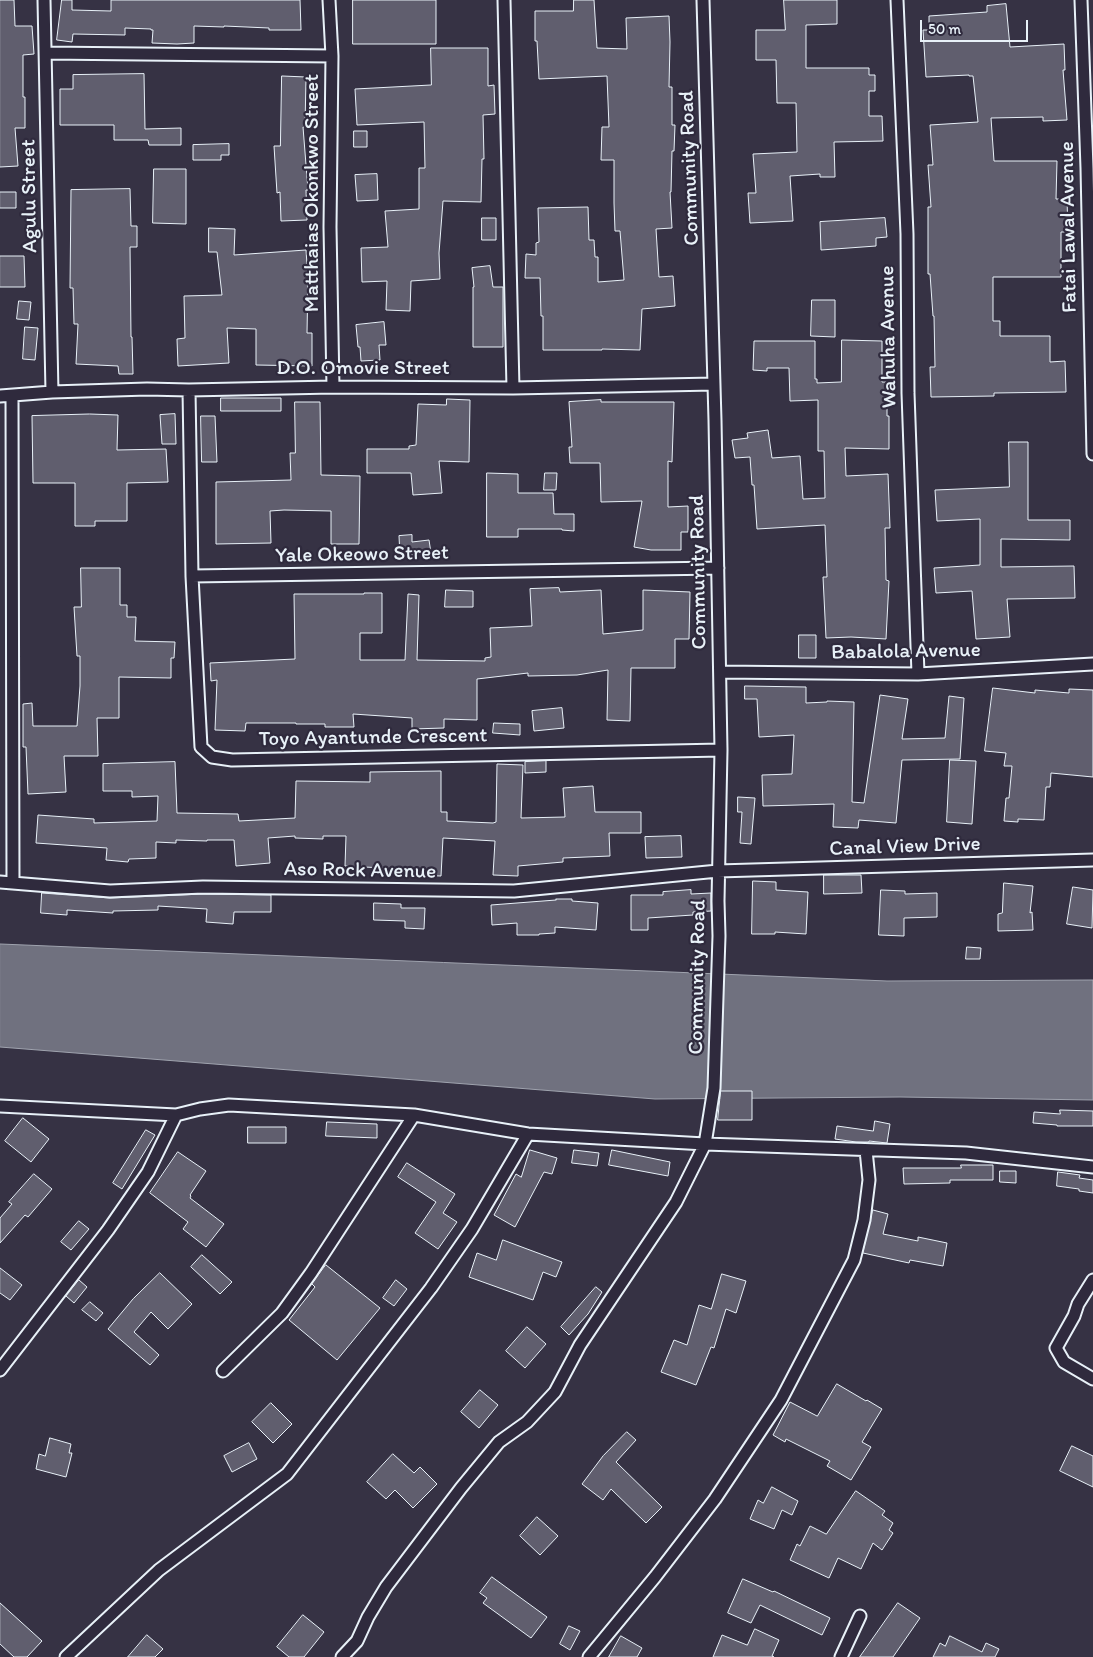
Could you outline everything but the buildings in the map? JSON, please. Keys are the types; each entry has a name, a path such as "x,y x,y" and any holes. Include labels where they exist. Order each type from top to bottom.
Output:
{"street":[{"name":"Agulu Street","path":"44,0 52,392"},
{"name":"Matthaias Okonkwo Street","path":"329,0 332,56 330,227 333,386"},
{"path":"504,0 513,388"},
{"name":"Community Road","path":"342,1657 357,1641 368,1617 386,1587 461,1488 499,1442 527,1422 555,1392 580,1345 676,1202 705,1144 714,1088 719,936 718,871 721,750 714,384 703,0"},
{"name":"Wahuha Avenue","path":"897,0 907,234 908,393 918,674"},
{"name":"Fatai Lawal Avenue","path":"1081,0 1090,168 1093,454"},
{"path":"46,53 332,56"},
{"name":"D.O. Omovie Street","path":"0,396 52,392 147,389 189,390 333,386 513,388 714,384"},
{"path":"189,390 192,576"},
{"path":"12,396 13,883"},
{"name":"Yale Okeowo Street","path":"192,576 718,568"},
{"name":"Toyo Ayantunde Crescent","path":"192,576 202,747 212,757 232,760 721,750"},
{"name":"Babalola Avenue","path":"720,672 918,674 1093,664"},
{"name":"Canal View Drive","path":"718,871 1093,860"},
{"name":"Aso Rock Avenue","path":"0,882 110,891 203,887 514,891 718,871"},
{"path":"0,1106 176,1115 229,1105 414,1115 528,1134 705,1144 966,1153 1093,1168"},
{"path":"0,1370 108,1230 143,1179 176,1115"},
{"path":"223,1371 282,1313 414,1115"},
{"path":"66,1657 159,1570 287,1474 431,1288 472,1229 528,1134"},
{"path":"589,1657 655,1577 715,1499 781,1400 854,1260 864,1220 869,1180 866,1150"},
{"path":"1093,1280 1078,1304 1074,1316 1056,1348 1064,1362 1093,1379"},
{"path":"841,1657 860,1616"}],"water":[{"path":"0,944 887,981 1093,980 1093,1100 900,1097 655,1099 0,1047"}]}
